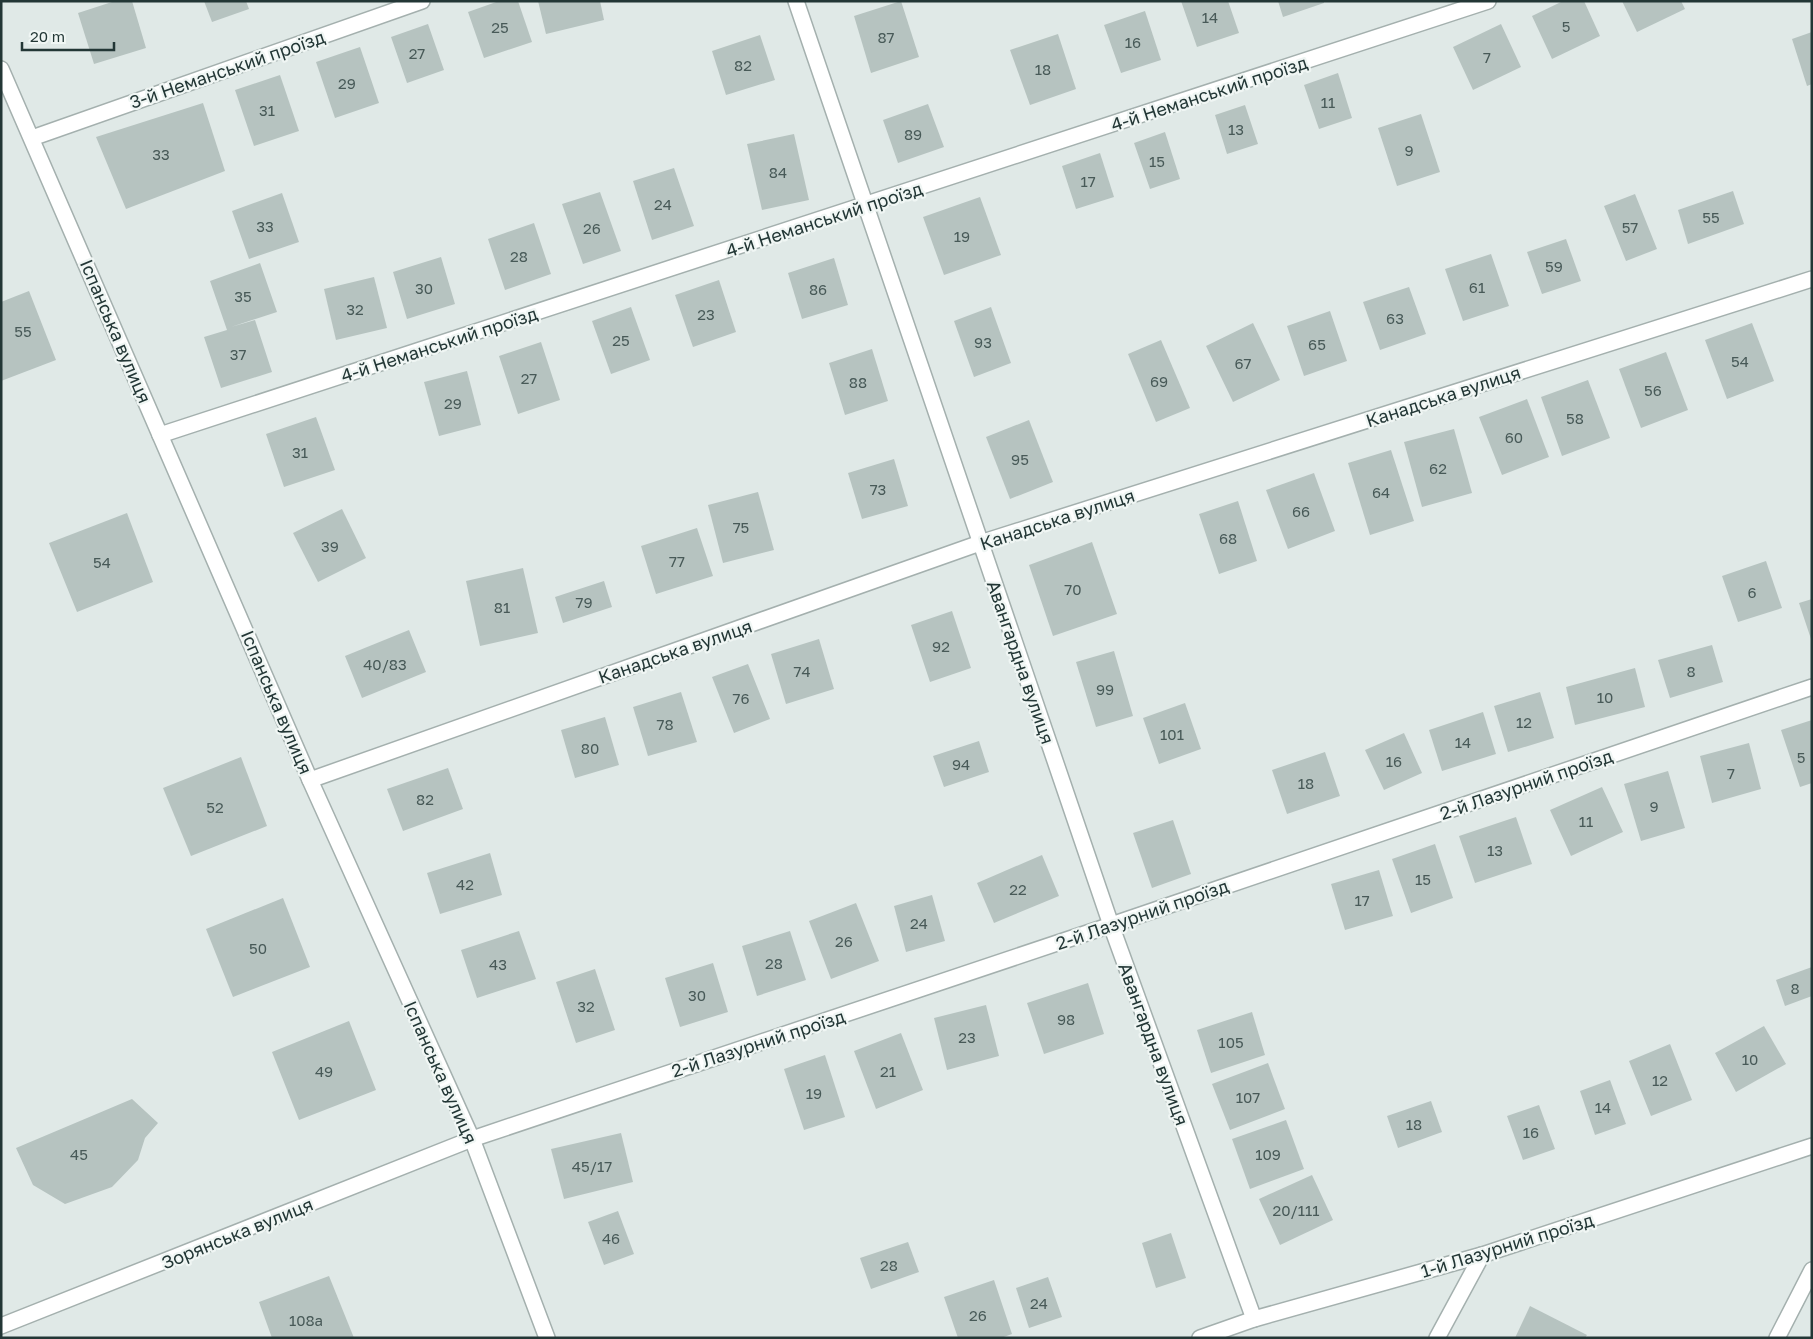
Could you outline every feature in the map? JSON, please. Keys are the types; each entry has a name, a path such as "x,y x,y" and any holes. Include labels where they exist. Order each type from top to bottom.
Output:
{"street":[{"name":"3-й Неманський проїзд","path":"32,138 422,1"},
{"name":"Авангардна вулиця","path":"796,1 864,206 1111,925 1254,1319"},
{"name":"4-й Неманський проїзд","path":"160,435 1488,1"},
{"name":"Іспанська вулиця","path":"1,69 310,780 472,1139 547,1338"},
{"name":"Канадська вулиця","path":"310,780 980,543 1812,279"},
{"name":"2-й Лазурний проїзд","path":"472,1139 1812,687"},
{"name":"Зорянська вулиця","path":"1,1326 472,1139"},
{"name":"1-й Лазурний проїзд","path":"1200,1338 1254,1319 1482,1255 1812,1146"},
{"path":"1437,1338 1482,1255"},
{"path":"1777,1338 1812,1270"}],"building":[{"path":"115,1 132,1 146,48 94,64 78,13"},
{"path":"204,1 246,1 249,9 212,22"},
{"path":"499,1 518,1 532,42 484,58 468,12"},
{"path":"538,1 600,1 604,20 546,34"},
{"path":"901,1 919,57 871,73 854,16"},
{"path":"1181,1 1228,1 1239,33 1197,47"},
{"path":"1278,1 1324,1 1324,3 1283,17"},
{"path":"1563,1 1584,1 1600,36 1552,59 1532,16"},
{"path":"1622,1 1681,1 1685,9 1637,32"},
{"path":"1145,11 1161,60 1121,73 1104,25"},
{"path":"428,24 444,70 407,83 391,37"},
{"path":"1501,24 1521,67 1473,90 1453,47"},
{"path":"1812,32 1812,84 1807,86 1792,39"},
{"path":"1058,34 1076,89 1030,105 1010,50"},
{"path":"760,35 775,80 726,95 712,51"},
{"path":"360,47 379,103 335,118 316,62"},
{"path":"1338,73 1352,118 1319,129 1304,85"},
{"path":"280,75 299,131 254,146 235,90"},
{"path":"203,103 225,171 126,209 96,137"},
{"path":"928,104 944,147 898,163 883,120"},
{"path":"1245,105 1258,144 1227,154 1215,115"},
{"path":"1421,114 1440,172 1397,186 1378,128"},
{"path":"1165,132 1180,179 1150,189 1134,143"},
{"path":"794,134 809,200 762,210 747,144"},
{"path":"1100,153 1114,197 1076,209 1062,166"},
{"path":"674,168 694,226 652,240 633,181"},
{"path":"1733,191 1744,224 1688,244 1678,210"},
{"path":"600,192 621,251 583,264 562,204"},
{"path":"282,193 299,242 249,259 232,211"},
{"path":"1635,194 1657,249 1626,261 1604,206"},
{"path":"980,197 1001,255 944,275 923,217"},
{"path":"534,223 551,274 505,290 488,239"},
{"path":"1566,239 1581,281 1542,294 1527,252"},
{"path":"1491,254 1509,306 1463,321 1445,269"},
{"path":"441,257 455,304 407,319 393,272"},
{"path":"834,258 848,305 802,319 788,273"},
{"path":"260,263 277,312 231,327 255,320 272,372 221,388 204,337 227,330 210,281"},
{"path":"374,277 387,328 336,340 324,289"},
{"path":"719,280 736,332 693,347 675,295"},
{"path":"1409,287 1426,334 1380,350 1363,302"},
{"path":"29,291 56,360 1,381 1,302"},
{"path":"631,307 650,360 611,374 592,321"},
{"path":"991,307 1011,363 974,377 954,321"},
{"path":"1330,311 1347,361 1304,376 1287,326"},
{"path":"1253,323 1280,380 1233,402 1206,346"},
{"path":"1752,323 1774,381 1727,399 1705,340"},
{"path":"1161,340 1190,408 1156,422 1128,354"},
{"path":"541,342 560,400 518,414 499,356"},
{"path":"872,349 888,401 845,415 829,363"},
{"path":"1666,352 1688,410 1641,428 1619,369"},
{"path":"467,371 481,425 439,436 424,382"},
{"path":"1588,380 1610,438 1562,456 1541,397"},
{"path":"1527,399 1549,457 1502,475 1479,417"},
{"path":"316,417 335,470 284,487 266,434"},
{"path":"1029,420 1053,482 1010,499 986,437"},
{"path":"1454,429 1472,493 1422,507 1404,442"},
{"path":"1391,450 1414,521 1370,535 1348,463"},
{"path":"894,459 908,506 862,519 848,473"},
{"path":"1314,473 1335,531 1288,549 1266,490"},
{"path":"758,492 774,550 723,563 708,505"},
{"path":"1238,501 1257,561 1219,574 1199,514"},
{"path":"342,509 366,558 318,582 293,533"},
{"path":"127,513 153,582 77,612 49,543"},
{"path":"697,528 713,576 656,594 641,546"},
{"path":"1092,542 1117,614 1053,636 1029,565"},
{"path":"1766,561 1782,608 1738,622 1722,576"},
{"path":"523,568 538,633 480,646 466,581"},
{"path":"604,581 612,607 563,623 555,597"},
{"path":"1812,599 1812,639 1811,639 1799,603"},
{"path":"952,611 971,668 930,682 911,625"},
{"path":"409,630 426,672 362,698 345,656"},
{"path":"819,639 834,689 786,704 771,654"},
{"path":"1712,645 1723,682 1670,698 1658,660"},
{"path":"1114,651 1133,716 1096,727 1076,662"},
{"path":"748,664 770,719 734,733 712,677"},
{"path":"1635,668 1645,707 1575,725 1566,687"},
{"path":"681,692 697,742 648,756 633,707"},
{"path":"1540,692 1554,738 1508,752 1494,706"},
{"path":"1185,703 1201,749 1159,764 1143,718"},
{"path":"1483,712 1496,754 1442,771 1429,730"},
{"path":"605,717 619,765 575,778 561,730"},
{"path":"1812,720 1812,783 1800,787 1781,730"},
{"path":"1404,733 1422,773 1384,790 1365,750"},
{"path":"979,741 989,772 944,787 933,756"},
{"path":"1749,743 1761,789 1712,803 1700,756"},
{"path":"1325,752 1340,796 1287,814 1272,770"},
{"path":"241,757 267,826 191,856 163,788"},
{"path":"448,768 463,809 403,831 387,789"},
{"path":"1668,771 1685,828 1641,841 1624,784"},
{"path":"1602,787 1623,832 1571,856 1550,810"},
{"path":"1516,817 1532,864 1475,883 1459,836"},
{"path":"1173,820 1191,874 1152,888 1133,833"},
{"path":"1435,844 1453,898 1411,913 1392,859"},
{"path":"490,853 502,895 440,914 427,873"},
{"path":"1042,855 1059,896 994,923 977,883"},
{"path":"1379,870 1393,916 1345,930 1331,884"},
{"path":"932,895 945,941 906,952 894,906"},
{"path":"283,898 310,967 233,997 206,929"},
{"path":"856,903 879,961 831,979 809,921"},
{"path":"519,931 536,979 477,998 461,950"},
{"path":"790,931 806,980 757,996 742,946"},
{"path":"713,963 728,1012 680,1027 665,978"},
{"path":"1812,967 1812,996 1785,1006 1776,980"},
{"path":"595,969 615,1030 576,1043 556,982"},
{"path":"1088,983 1104,1034 1044,1054 1027,1003"},
{"path":"986,1005 999,1056 947,1070 934,1018"},
{"path":"1252,1012 1265,1055 1211,1073 1197,1030"},
{"path":"349,1021 376,1090 299,1120 272,1052"},
{"path":"1764,1026 1786,1064 1736,1092 1715,1053"},
{"path":"901,1033 923,1090 876,1109 854,1051"},
{"path":"1670,1044 1692,1100 1651,1116 1629,1061"},
{"path":"825,1055 845,1117 804,1130 784,1069"},
{"path":"1268,1063 1285,1109 1230,1130 1212,1084"},
{"path":"1610,1080 1626,1124 1595,1135 1580,1091"},
{"path":"132,1099 158,1123 145,1138 138,1160 112,1187 65,1204 33,1185 16,1148"},
{"path":"1431,1101 1442,1132 1398,1148 1387,1116"},
{"path":"1539,1105 1555,1149 1523,1160 1507,1116"},
{"path":"1286,1120 1304,1169 1250,1189 1232,1139"},
{"path":"621,1133 633,1182 564,1199 551,1149"},
{"path":"1312,1175 1333,1220 1280,1245 1259,1199"},
{"path":"618,1211 634,1254 604,1265 588,1222"},
{"path":"1171,1233 1186,1278 1156,1288 1142,1243"},
{"path":"908,1242 919,1272 871,1289 860,1258"},
{"path":"329,1276 354,1338 272,1338 259,1302"},
{"path":"1048,1277 1062,1317 1029,1328 1016,1288"},
{"path":"994,1280 1012,1334 1001,1338 958,1338 944,1297"},
{"path":"1530,1306 1587,1335 1585,1338 1515,1338"}]}
